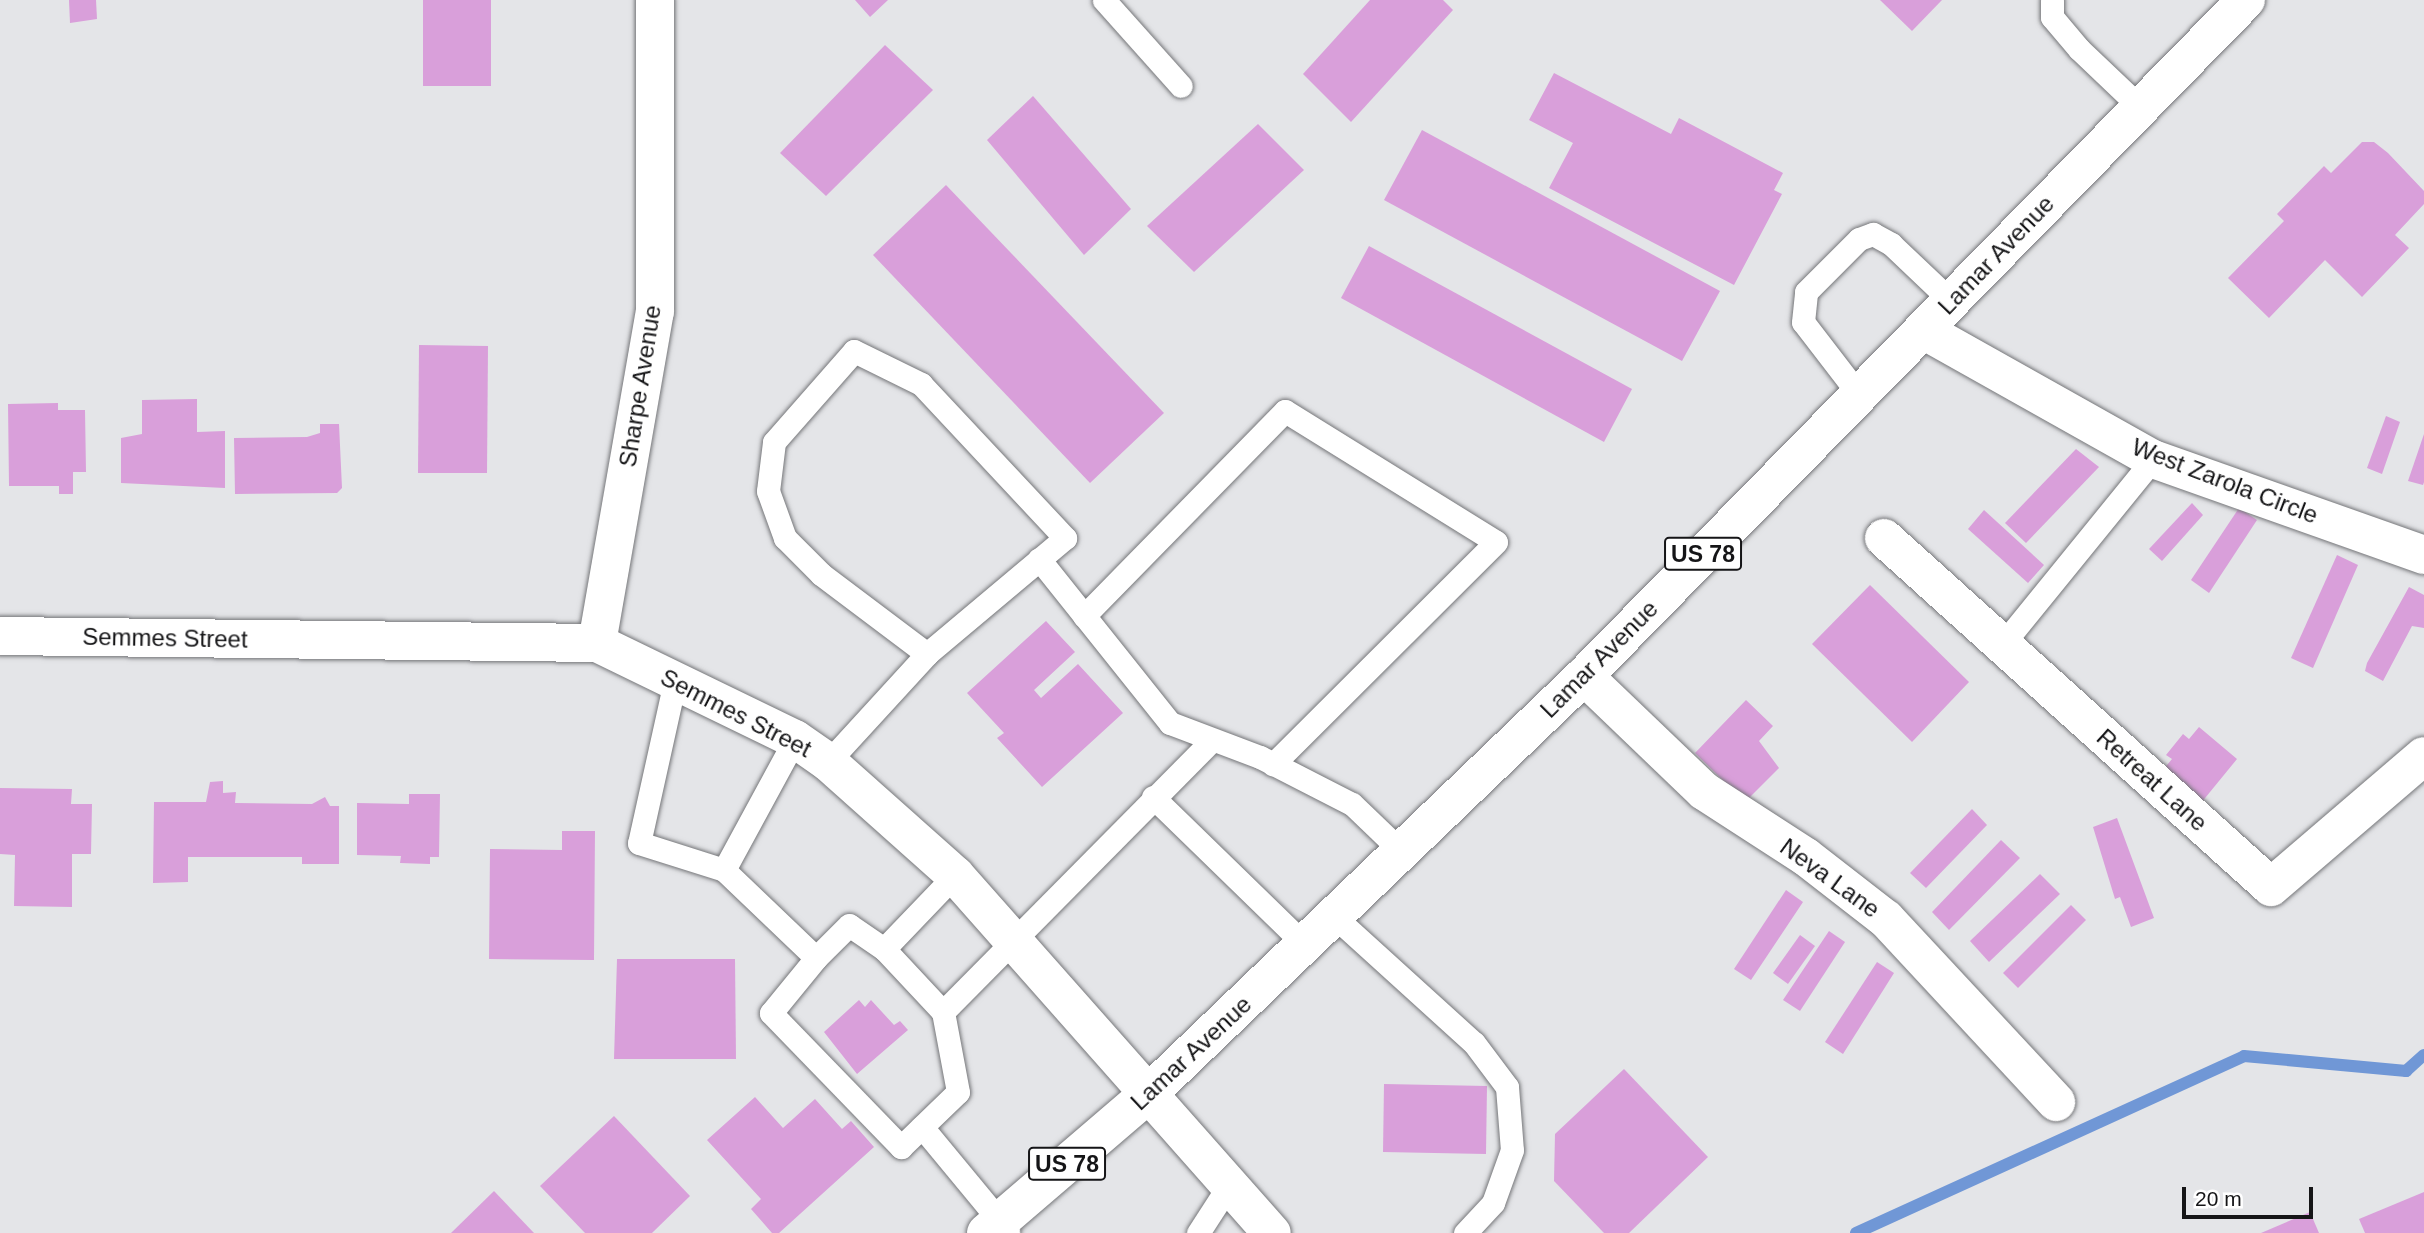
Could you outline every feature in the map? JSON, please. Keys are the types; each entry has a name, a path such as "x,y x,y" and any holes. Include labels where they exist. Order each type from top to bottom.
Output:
{"main road":[{"name":"Sharpe Avenue","path":"597,643 655,312 655,0"},
{"name":"Lamar Avenue","path":"999,1229 1336,918 1584,676 2246,0"},
{"name":"West Zarola Circle","path":"1923,330 2152,459 2424,555"},
{"name":"Retreat Lane","path":"1884,538 2272,887 2424,755"},
{"name":"Semmes Street","path":"0,636 597,643 795,739 828,762 956,875 1014,938 1147,1095 1272,1233"},
{"name":"Neva Lane","path":"1584,676 1704,791 1806,857 1886,919 2056,1102"}],"lane":[{"path":"1104,0 1181,86"},
{"path":"2052,0 2052,17 2061,28 2140,107"},
{"path":"1860,396 1803,323 1806,292 1859,239 1873,234 1891,244 1951,301"},
{"path":"828,762 927,654 1065,538 921,384 854,351 774,442 768,491 785,538 821,574 927,654"},
{"path":"1084,616 1285,411 1496,542 1273,764"},
{"path":"2002,645 2152,459"},
{"path":"1039,559 1170,723 1273,764 1352,804 1402,852"},
{"path":"675,681 639,842 724,870 816,958"},
{"path":"724,870 795,739"},
{"path":"943,1012 1211,741"},
{"path":"1153,797 1306,946"},
{"path":"884,949 956,875"},
{"path":"1336,918 1474,1043 1507,1087 1512,1150 1493,1203 1465,1233"},
{"path":"849,925 884,949 943,1012 958,1091 901,1147 771,1013 816,958 849,925"},
{"path":"922,1127 999,1229"},
{"path":"1198,1233 1229,1185"}],"building":[{"path":"69,0 96,0 97,19 70,23"},
{"path":"423,0 491,0 491,86 423,86"},
{"path":"855,0 888,0 870,17"},
{"path":"1370,0 1443,0 1453,10 1351,122 1303,74"},
{"path":"1880,0 1942,0 1912,31"},
{"path":"885,45 933,90 826,196 780,153"},
{"path":"1554,73 1671,134 1679,118 1783,173 1774,190 1782,194 1734,285 1549,188 1573,143 1529,120"},
{"path":"1033,96 1131,209 1084,255 987,140"},
{"path":"1258,124 1304,170 1194,272 1147,226"},
{"path":"1422,130 1720,291 1682,361 1384,200"},
{"path":"2362,142 2374,142 2388,153 2424,191 2424,204 2395,235 2409,248 2362,297 2325,260 2269,318 2228,278 2284,221 2277,214 2324,166 2331,173"},
{"path":"946,185 1164,413 1090,483 873,255"},
{"path":"1369,246 1632,389 1604,442 1341,298"},
{"path":"419,345 488,346 487,473 418,473"},
{"path":"197,399 197,432 225,431 225,488 121,483 121,438 142,434 142,400"},
{"path":"58,403 58,410 85,410 86,472 73,472 73,494 59,494 59,486 9,486 8,404"},
{"path":"2386,416 2400,422 2382,474 2367,468"},
{"path":"320,424 339,424 342,488 337,493 235,494 234,438 307,437 320,433"},
{"path":"2424,434 2424,482 2423,485 2408,481"},
{"path":"2076,449 2099,467 2026,543 2005,523"},
{"path":"2192,503 2203,515 2162,561 2149,549"},
{"path":"2239,508 2257,520 2209,593 2191,580"},
{"path":"1984,510 2044,565 2028,583 1968,529"},
{"path":"2337,555 2358,565 2313,668 2291,658"},
{"path":"1870,585 1969,682 1912,742 1812,644"},
{"path":"2409,587 2424,595 2424,628 2412,626 2383,681 2365,671 2367,663"},
{"path":"1046,621 1075,652 1034,690 1041,698 1078,664 1123,713 1042,787 997,738 1004,733 967,693"},
{"path":"1746,700 1773,726 1759,741 1779,768 1745,802 1695,753"},
{"path":"2199,727 2237,759 2201,803 2162,771 2172,759 2166,755 2183,734 2189,739"},
{"path":"223,781 223,793 236,792 235,803 312,804 325,797 330,806 339,806 339,864 302,864 302,857 188,857 188,882 153,883 154,802 206,802 210,782"},
{"path":"0,788 72,789 71,804 92,804 91,854 72,854 72,907 14,906 15,855 0,854"},
{"path":"409,794 440,794 439,857 430,857 430,864 400,863 401,856 357,855 357,803 409,804"},
{"path":"1972,809 1987,825 1926,888 1910,873"},
{"path":"2117,818 2154,918 2131,927 2120,897 2115,899 2093,827"},
{"path":"562,831 595,831 594,960 489,959 490,849 562,850"},
{"path":"2001,840 2020,858 1949,930 1932,912"},
{"path":"2040,874 2060,894 1989,962 1970,941"},
{"path":"1786,890 1803,902 1751,980 1734,969"},
{"path":"2071,905 2086,920 2018,988 2003,973"},
{"path":"1829,931 1845,942 1800,1011 1783,1000"},
{"path":"1800,935 1815,946 1788,984 1773,973"},
{"path":"617,959 735,959 736,1059 614,1059"},
{"path":"1877,962 1894,973 1843,1054 1825,1042"},
{"path":"859,1000 865,1007 871,1000 894,1025 900,1021 908,1030 857,1074 824,1032"},
{"path":"1624,1069 1708,1157 1629,1233 1604,1233 1554,1181 1555,1134"},
{"path":"1384,1084 1487,1086 1486,1154 1383,1152"},
{"path":"755,1097 783,1128 815,1099 842,1129 851,1121 874,1147 779,1233 772,1233 751,1209 761,1199 707,1140"},
{"path":"614,1116 690,1196 652,1233 585,1233 540,1186"},
{"path":"494,1191 534,1233 451,1233"},
{"path":"2424,1192 2424,1233 2365,1233 2359,1219"},
{"path":"2310,1212 2319,1233 2261,1233"}],"waterway":[{"path":"1856,1233 2244,1056 2406,1071 2424,1055"}]}
